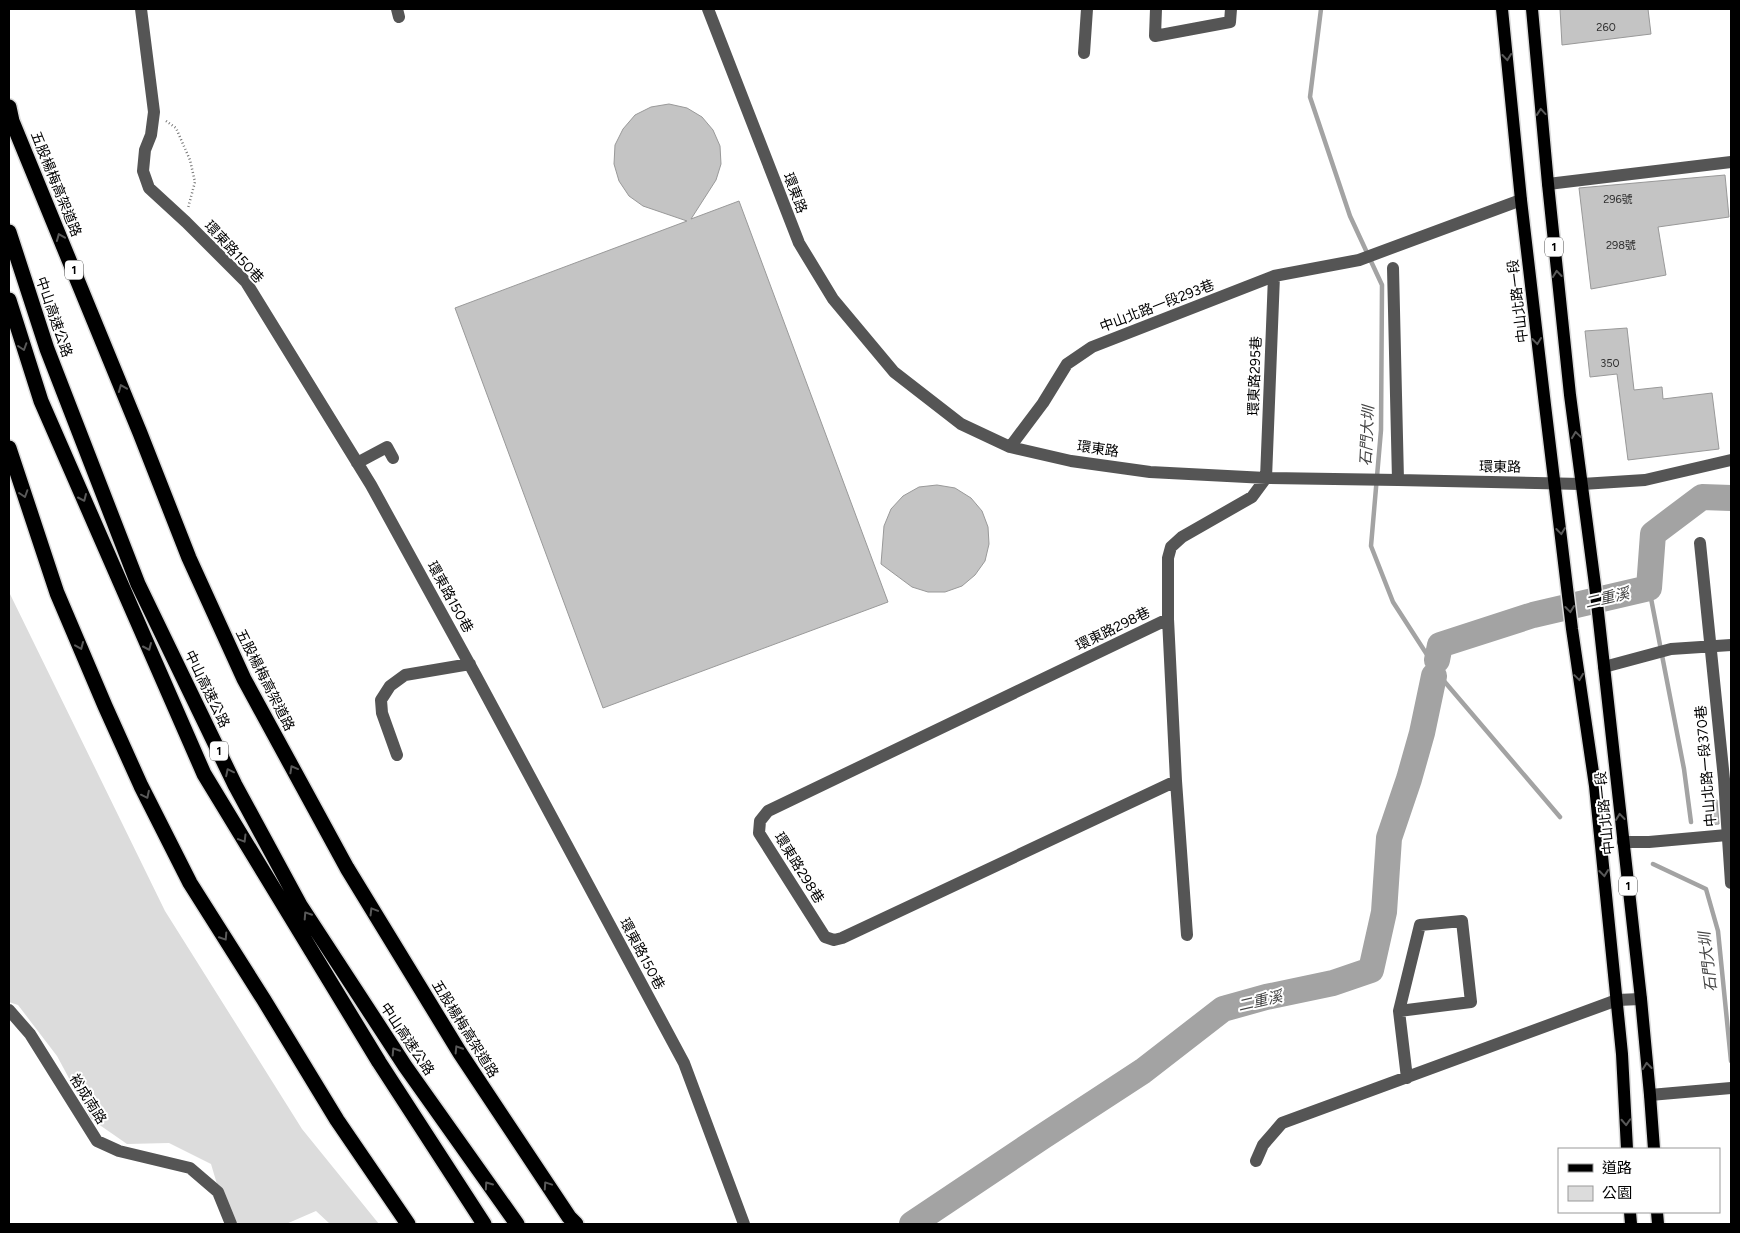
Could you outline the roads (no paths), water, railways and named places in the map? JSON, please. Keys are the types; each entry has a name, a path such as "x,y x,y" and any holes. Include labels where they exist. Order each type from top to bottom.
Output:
{"highway":[{"name":"五股楊梅高架道路","path":"9,107 12,121 140,433 189,558 244,679 347,868 460,1053 569,1217 576,1224"},
{"name":"中山高速公路","path":"9,232 47,349 138,584 236,785 300,905 405,1066 517,1224"},
{"name":"1","path":"9,300 41,401 204,774 379,1062 484,1224"},
{"path":"9,448 57,593 141,786 190,883 337,1120 408,1224"}],"main road":[{"name":"中山北路一段","path":"1502,9 1521,200 1554,483 1572,629 1595,786 1622,1054 1627,1148"},
{"name":"1","path":"1532,9 1570,395 1582,484"},
{"name":"中山北路一段","path":"1582,484 1641,999 1654,1148"}],"street":[{"name":"環東路150巷","path":"141,9 154,112 151,135 145,150 142,171 149,188 246,282 358,464 470,664 684,1064 744,1224"},
{"name":"環東路","path":"708,9 799,243 833,299 894,372 961,424 1010,447 1071,461 1150,472 1266,478 1582,484 1645,480 1731,460"},
{"path":"1084,53 1087,9"},
{"path":"1156,9 1155,36 1230,22 1231,9"},
{"path":"1548,184 1731,162"},
{"name":"中山北路一段293巷","path":"1010,447 1043,403 1067,364 1092,347 1274,276 1359,260 1521,200"},
{"path":"1392,268 1392,480"},
{"name":"環東路295巷","path":"1266,478 1274,276"},
{"path":"358,464 387,447 393,458"},
{"name":"環東路298巷","path":"1187,935 1176,780 1168,619 1168,558 1171,547 1182,536 1252,497 1266,478"},
{"name":"中山北路一段370巷","path":"1700,543 1710,647 1728,779 1727,835 1731,883"},
{"name":"環東路298巷","path":"1168,619 768,812 760,821 759,833 825,937 834,940 842,938 1176,780"},
{"path":"1604,667 1671,649 1731,645"},
{"path":"397,755 382,713 381,700 390,686 405,676 470,664"},
{"path":"1623,842 1649,842 1727,835"},
{"path":"1398,1011 1471,1002 1462,921 1420,925 1398,1011 1407,1078"},
{"path":"1256,1161 1263,1145 1282,1123 1616,1000 1641,999"},
{"name":"裕成南路","path":"9,1010 30,1034 98,1141 119,1151 190,1168 218,1192 231,1224"},
{"path":"1650,1095 1729,1088"}],"waterway":[{"name":"石門大圳","path":"1321,9 1310,97 1350,216 1382,285 1381,430 1371,546 1393,602 1444,681 1560,817"},
{"name":"二重溪","path":"1437,660 1440,645 1533,615 1649,588 1653,534 1702,497 1731,498"},
{"path":"1649,588 1684,769 1691,822"},
{"name":"二重溪","path":"912,1224 1143,1071 1223,1009 1266,997 1333,983 1371,970 1384,912 1389,838 1422,733 1434,676"},
{"name":"石門大圳","path":"1653,864 1706,889 1718,931 1731,1061"}]}
